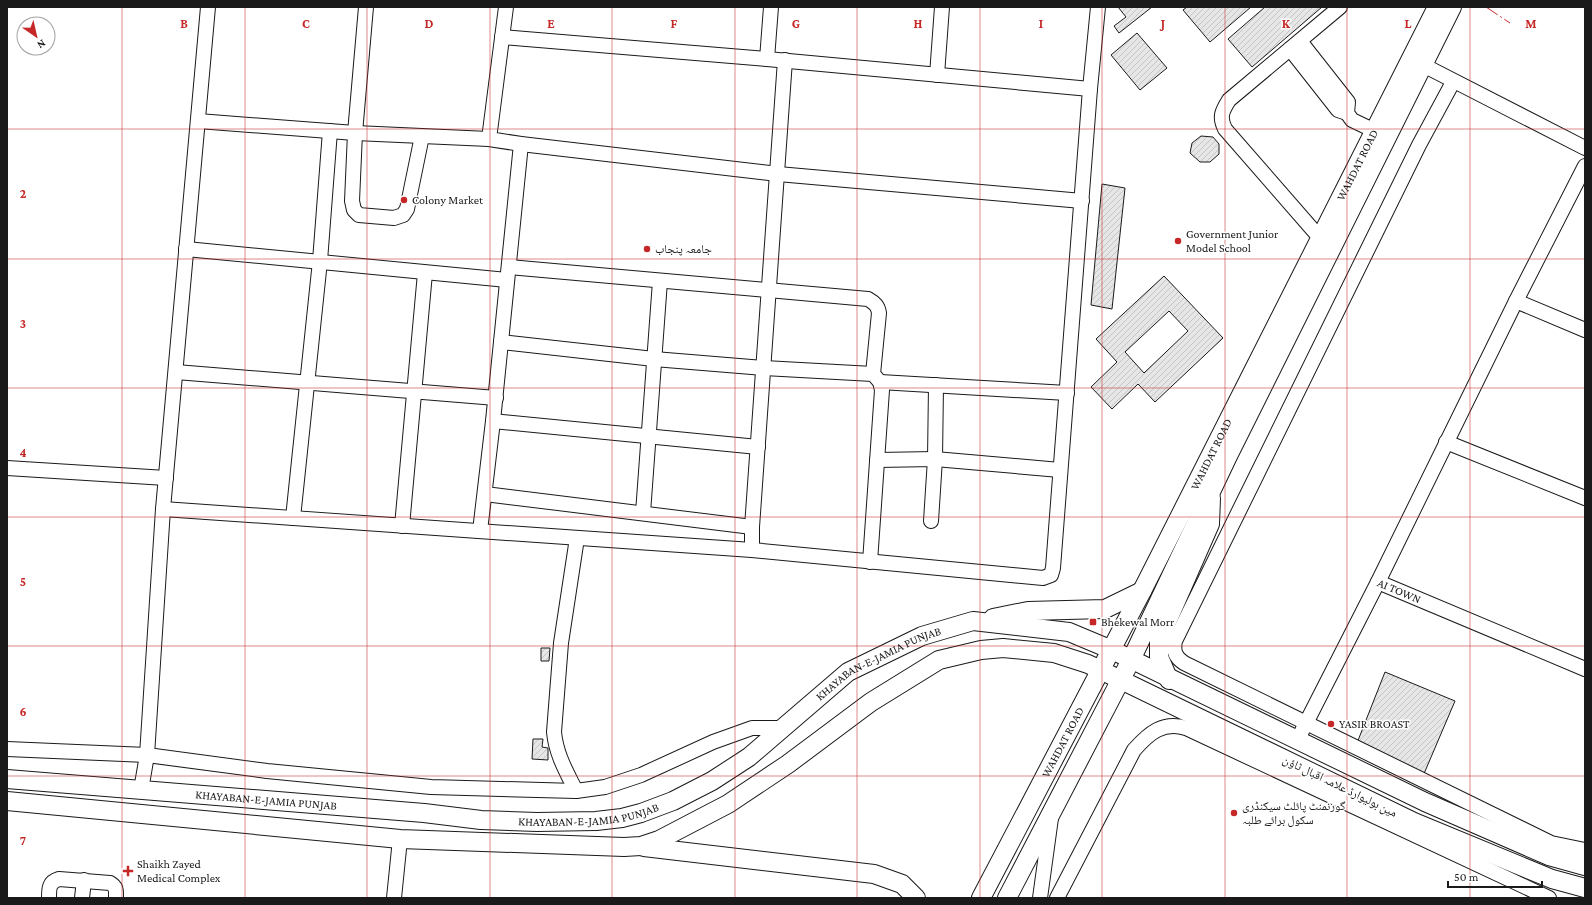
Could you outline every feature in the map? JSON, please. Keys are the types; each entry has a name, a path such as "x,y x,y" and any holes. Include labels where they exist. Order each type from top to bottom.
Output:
{"main road":[{"name":"WAHDAT ROAD","path":"1007,898 1130,660 1211,491 1327,240 1375,131 1437,7"},
{"name":"WAHDAT ROAD","path":"981,898 1327,240 1423,65 1452,7"},
{"path":"1169,680 1159,657 1158,640 1210,524 1211,491"},
{"path":"973,621 1028,611 1105,609 1142,591"},
{"name":"KHAYABAN-E-JAMIA PUNJAB","path":"7,779 424,813 481,820 537,822 596,821 622,818 641,813 673,801 712,781 749,756 848,672 922,636 973,621 1069,632 1112,650"},
{"name":"KHAYABAN-E-JAMIA PUNJAB","path":"7,801 400,839 633,847 659,840 682,829 759,785 871,702 939,660 981,650 1002,648 1054,653 1102,670"},
{"name":"مین بولیوارڈ علامہ اقبال ٹاؤن","path":"1112,650 1169,680 1425,802 1549,856 1585,866"},
{"name":"مین بولیوارڈ علامہ اقبال ٹاؤن","path":"1102,670 1230,741 1414,822 1552,879 1585,888"},
{"path":"1414,822 1425,802"},
{"path":"622,818 633,847 874,874 902,884 916,898"}],"street":[{"path":"140,790 147,755 163,509 208,7"},
{"path":"366,7 355,133 352,201 354,210 359,215 394,218 403,215 407,209 422,136"},
{"path":"489,139 506,7"},
{"path":"767,59 771,7"},
{"path":"937,75 942,7"},
{"path":"163,509 752,550 1043,578 1051,576 1053,568 1090,89 1098,7"},
{"path":"1327,240 1225,129 1221,121 1221,114 1229,100 1340,7"},
{"path":"502,38 785,60 1090,89"},
{"path":"1295,45 1348,102 1347,113 1352,120 1375,131"},
{"path":"752,550 752,527 785,60"},
{"path":"1423,65 1453,82 1585,148"},
{"path":"1453,82 1419,145 1175,640 1175,654 1184,664 1306,722 1551,843 1585,850"},
{"path":"198,121 355,133 489,139 778,174 1082,201"},
{"path":"293,518 320,261 330,131"},
{"path":"480,531 486,494 521,144"},
{"path":"1378,582 1516,301 1585,166"},
{"path":"186,249 320,261 425,273 508,274 660,281 868,299 878,306 880,313 876,378 882,390 870,562"},
{"path":"402,526 425,273"},
{"path":"643,513 660,281"},
{"path":"1516,301 1585,330"},
{"path":"501,342 654,359 876,378 936,385 1067,393"},
{"path":"176,372 496,398"},
{"path":"931,521 935,459 936,385"},
{"path":"493,421 648,435 758,447"},
{"path":"1446,442 1585,498"},
{"path":"877,460 935,459 1060,470"},
{"path":"7,468 166,478"},
{"path":"486,494 752,527"},
{"path":"576,791 559,758 554,732 561,643 577,538"},
{"name":"AI TOWN","path":"1297,740 1378,582 1585,669"},
{"path":"1057,898 1134,750 1142,740 1152,732 1163,728 1177,726 1230,741 1549,898"},
{"path":"7,749 147,755 267,771 431,787 576,791 606,787 641,775 713,742 752,728 783,728"},
{"path":"1040,898 1053,810"},
{"path":"394,898 400,839"},
{"path":"48,898 49,885 53,881 59,879 110,883 114,885 116,890 116,898"},
{"path":"82,898 84,880"}],"building":[{"path":"1118,7 1152,7 1119,33 1114,26 1126,17"},
{"path":"1187,7 1251,7 1210,42 1183,10"},
{"path":"1265,7 1322,7 1252,67 1228,39"},
{"path":"1137,33 1167,68 1140,90 1111,55"},
{"path":"1201,136 1213,137 1219,144 1219,154 1210,162 1200,162 1190,153 1192,143"},
{"path":"1102,184 1125,188 1112,309 1091,305"},
{"path":"1164,276 1223,338 1155,402 1138,384 1112,409 1091,387 1117,362 1096,339","holes":["1169,311 1188,331 1144,373 1125,352"]},
{"path":"541,648 550,648 549,661 541,661"},
{"path":"1385,672 1455,701 1423,776 1357,743"},
{"path":"533,739 543,739 542,747 548,748 548,760 532,759"}],"power":[{"path":"1486,7 1510,23"}],"place":[{"name":"Colony Market","path":"404,200"},
{"name":"Government Junior Model School","path":"1178,241"},
{"name":"جامعہ پنجاب","path":"647,249"},
{"name":"Bhekewal Morr","path":"1093,622"},
{"name":"YASIR BROAST","path":"1331,724"},
{"name":"گورنمنٹ پائلٹ سیکنڈری سکول برائے طلبہ","path":"1234,813"},
{"name":"Shaikh Zayed Medical Complex","path":"128,871"}]}
